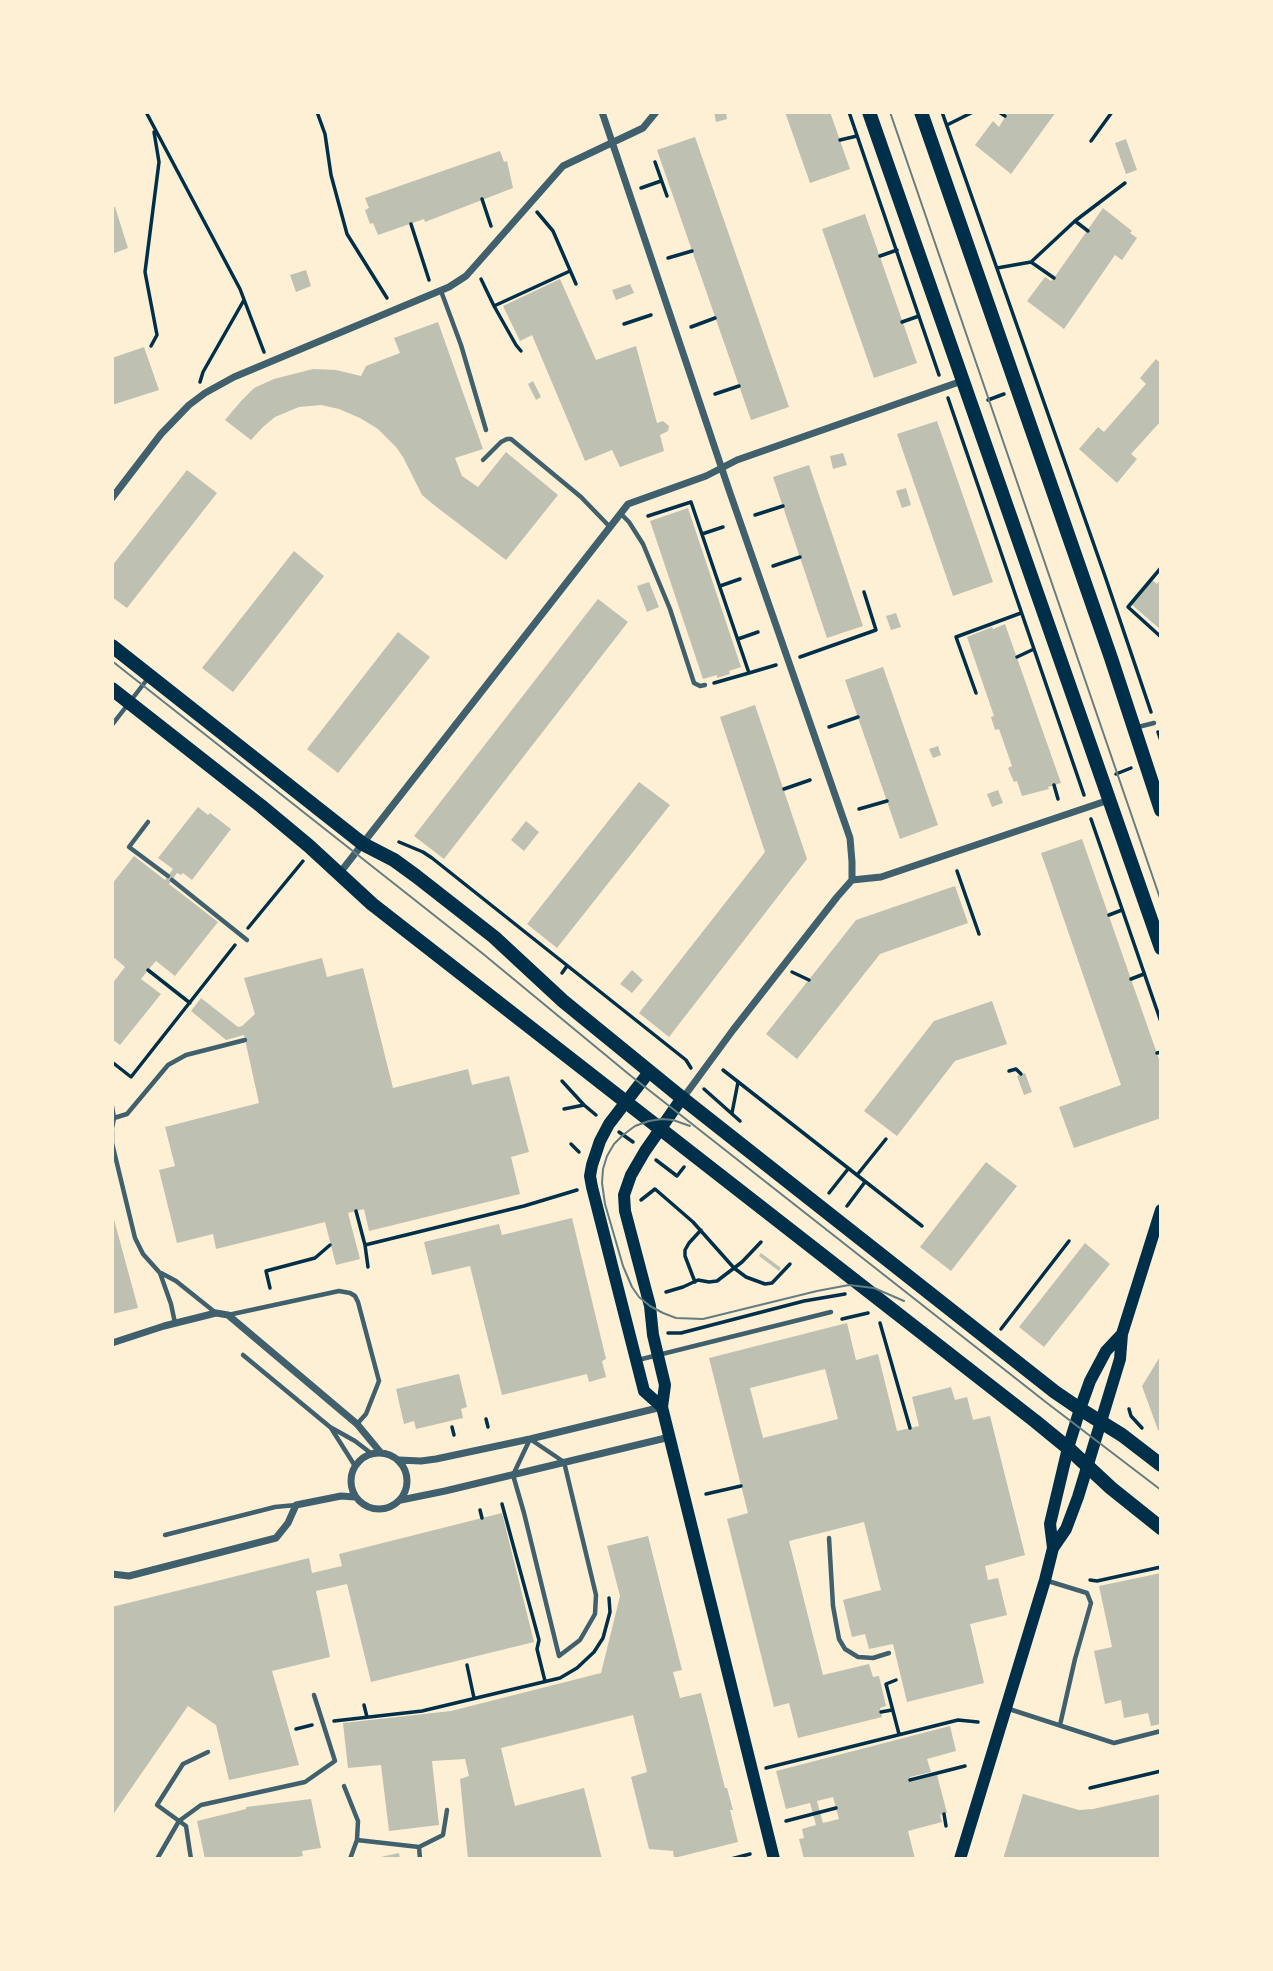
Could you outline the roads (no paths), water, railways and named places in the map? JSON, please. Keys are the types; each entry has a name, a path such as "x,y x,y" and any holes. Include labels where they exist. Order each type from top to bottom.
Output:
{"main road":[{"path":"869,112 1161,948"},
{"path":"921,112 1161,810"},
{"path":"112,646 363,844 405,868 494,937 563,1001 649,1072 1045,1384 1122,1435 1161,1465"},
{"path":"112,689 261,806 372,904 1068,1448 1161,1528"},
{"path":"649,1072 609,1124 600,1141 592,1165 592,1187 644,1391 662,1407"},
{"path":"682,1098 631,1175 624,1195 626,1218 650,1306 653,1335 665,1385 662,1407 774,1859"},
{"path":"960,1859 1053,1548 1066,1529 1074,1509 1101,1422 1120,1359 1122,1334 1161,1210"},
{"path":"1053,1548 1050,1524 1080,1409 1090,1381 1106,1351 1122,1334"}],"street":[{"path":"602,112 850,838 852,880 682,1098"},
{"path":"112,498 161,435 189,405 205,393 234,377 441,291 466,276 563,166 643,128 656,112"},
{"path":"339,874 628,504 706,476 737,460 962,382"},
{"path":"852,880 881,877 1109,800"},
{"path":"112,1343 216,1313 228,1315 358,1424 381,1453"},
{"path":"662,1407 436,1459 399,1460 387,1454 372,1454 355,1466 351,1482 355,1497 363,1504 378,1509 394,1505 401,1500 670,1437"},
{"path":"399,1460 408,1479 401,1500"},
{"path":"112,1574 129,1576 276,1538 288,1523 296,1505 341,1496 355,1497"}],"lane":[{"path":"441,291 461,345 486,430"},
{"path":"483,460 502,442 511,439 581,497 610,527"},
{"path":"621,514 643,544 670,609 694,683 705,685"},
{"path":"112,725 150,676"},
{"path":"1134,729 1154,723"},
{"path":"148,822 129,847 247,940"},
{"path":"114,1118 127,1114 168,1065 186,1055 245,1040"},
{"path":"112,1106 112,1143 135,1238 143,1254 160,1273 176,1281 216,1313"},
{"path":"160,1273 175,1323"},
{"path":"228,1315 339,1290 355,1296 379,1381 366,1414 358,1424"},
{"path":"636,1360 831,1312"},
{"path":"243,1355 330,1427 372,1454"},
{"path":"330,1427 355,1466"},
{"path":"530,1439 564,1462 596,1595 594,1614 580,1640 559,1656 513,1475 530,1439"},
{"path":"165,1535 275,1507 296,1505"},
{"path":"829,1538 833,1606 839,1639 845,1649 858,1657 873,1658 888,1653"},
{"path":"1045,1580 1087,1593 1091,1603 1060,1726"},
{"path":"157,1859 179,1821 201,1805 304,1782 335,1761 314,1695"},
{"path":"1006,1708 1114,1743 1161,1731"},
{"path":"191,1859 186,1826 157,1805 183,1764 208,1752"},
{"path":"344,1786 358,1821 357,1840 350,1859"},
{"path":"357,1840 419,1847 443,1835 447,1810"},
{"path":"419,1847 420,1859"}],"tram line":[{"path":"890,112 1161,901"},
{"path":"112,661 482,953 631,1076 1161,1490"},
{"path":"690,1126 662,1119 635,1126 614,1144 603,1169 605,1204 623,1266 632,1287 650,1306 676,1318 703,1319 849,1285 874,1288 904,1301"}]}
